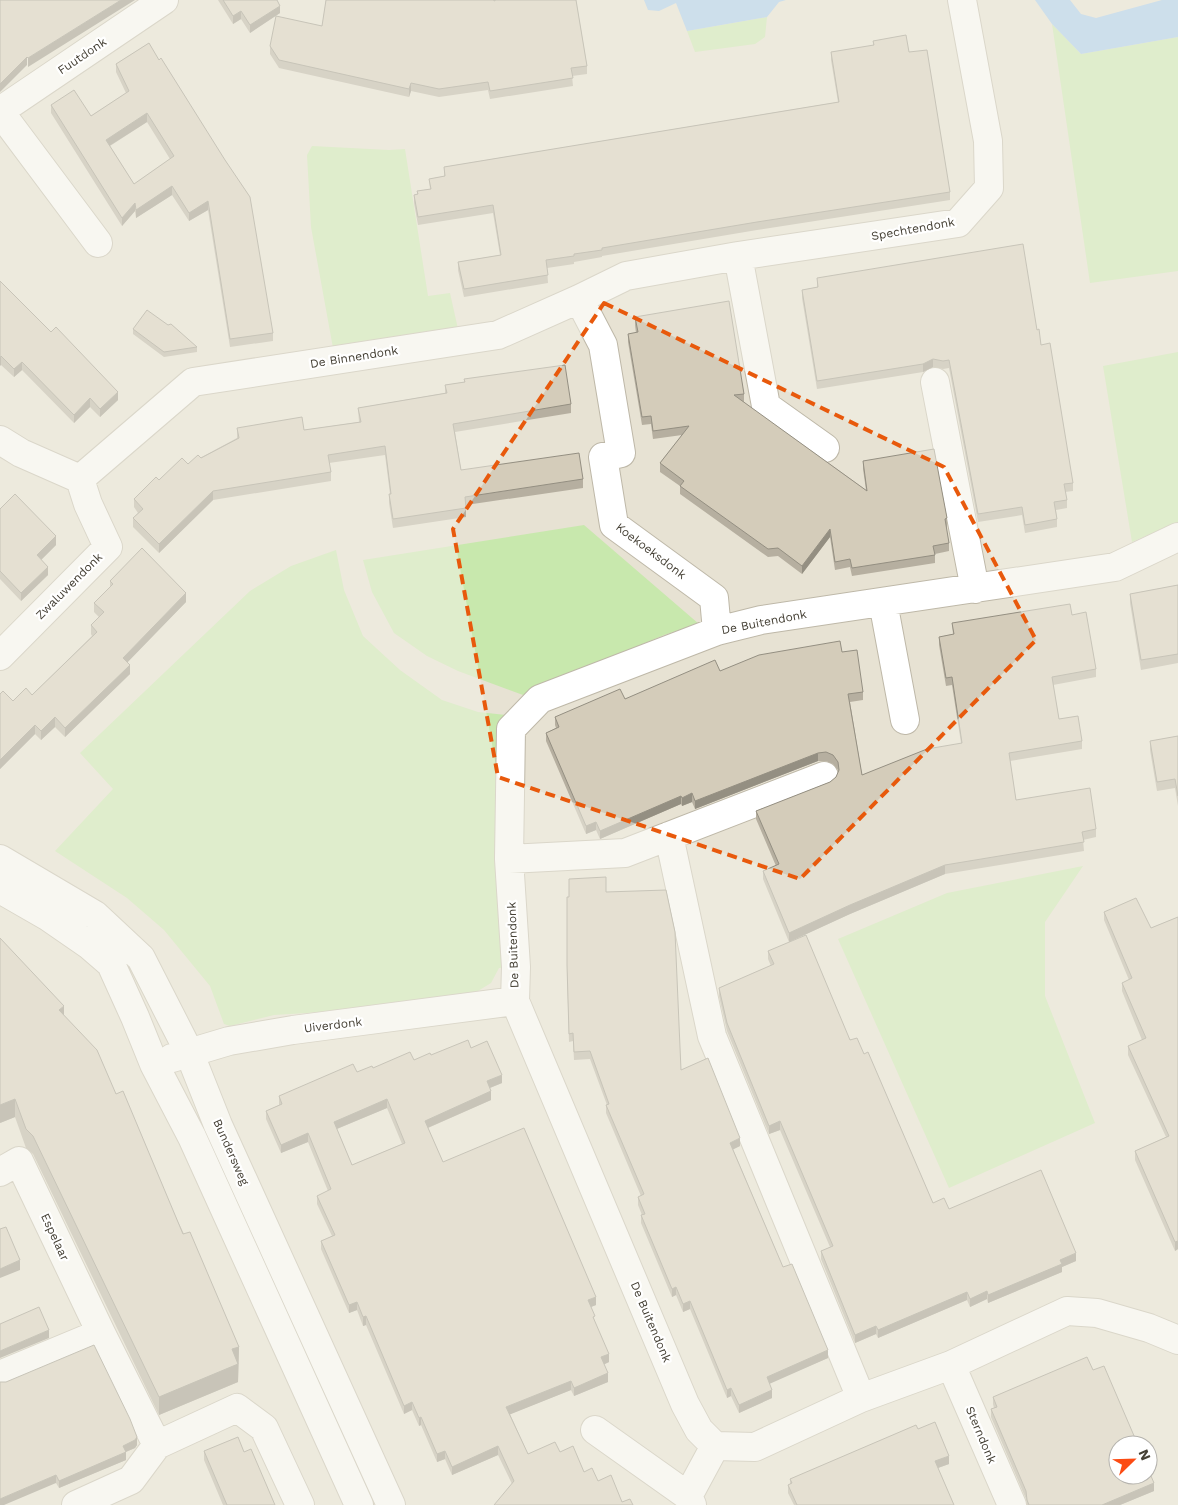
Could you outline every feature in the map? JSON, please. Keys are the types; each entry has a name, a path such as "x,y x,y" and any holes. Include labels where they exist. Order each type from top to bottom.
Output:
{"street":[{"name":"Fuutdonk","path":"98,243 0,112 164,0"},
{"name":"Spechtendonk","path":"738,256 958,223 989,188 988,141 964,8"},
{"name":"De Binnendonk","path":"80,479 193,382 498,335 579,300 626,276 738,256"},
{"path":"738,256 766,406 825,448"},
{"name":"Koekoeksdonk","path":"579,300 604,345 621,453 603,457 614,525 714,598 717,631"},
{"path":"936,382 975,589"},
{"path":"0,440 21,453 80,479"},
{"name":"Zwaluwendonk","path":"0,656 108,547 88,504 80,479"},
{"name":"De Buitendonk","path":"715,1446 699,1430 685,1404 515,1001 516,967 509,859 511,729 540,698 717,631 761,620 1115,568 1178,538"},
{"path":"883,602 905,720"},
{"path":"509,859 625,853 824,776"},
{"path":"669,836 712,1036 860,1398"},
{"name":"Bundersweg","path":"0,859 95,915 140,958 189,1052 218,1124 391,1505"},
{"path":"0,889 47,916 89,945 111,964 154,1064 192,1137 359,1505"},
{"name":"Uiverdonk","path":"154,1064 229,1041 293,1030 515,1001"},
{"name":"Espelaar","path":"0,1172 19,1161 156,1445"},
{"path":"595,1430 690,1500 715,1446 755,1447 860,1398 951,1365 1067,1311 1097,1313 1149,1328 1178,1340"},
{"path":"0,1375 101,1333"},
{"name":"Sterndonk","path":"951,1365 1012,1505"},
{"path":"76,1505 131,1480 156,1445 237,1408 264,1428 300,1505"}],"highlighted area":[{"path":"604,303 944,467 1036,640 800,879 498,777 453,529"}],"shaded area":[{"path":"0,0 1178,0 1178,1505 0,1505"}],"green space":[{"path":"767,17 765,37 755,44 695,52 687,31"},
{"path":"1052,24 1081,54 1178,37 1178,271 1090,283"},
{"path":"312,146 389,150 405,149 428,296 450,293 458,329 333,348 311,227 307,155"},
{"path":"1178,352 1178,522 1132,542 1103,366"},
{"path":"584,525 699,624 664,635 523,695 458,671 427,656 394,633 372,592 363,560"},
{"path":"336,550 344,590 363,636 400,670 442,700 478,712 506,715 503,718 497,744 498,867 516,967 499,968 491,983 468,997 340,1011 274,1015 230,1026 224,1024 210,986 164,930 127,898 55,851 113,789 80,753 250,591 291,566"},
{"path":"1083,866 1045,922 1045,996 1095,1123 949,1188 838,939 947,893"}],"water":[{"path":"644,0 786,0 779,2 767,17 687,31 676,3 659,11 648,10"},
{"path":"1035,0 1070,0 1081,14 1096,18 1162,0 1178,0 1178,37 1081,54 1052,24"}],"building":[{"path":"0,0 121,0 27,57 0,84"},
{"path":"223,0 277,0 280,6 250,25 241,11 233,16"},
{"path":"326,0 576,0 587,66 571,68 573,78 490,91 488,82 439,89 411,83 409,89 279,60 270,46 276,16 322,26"},
{"path":"906,35 909,52 927,50 950,192 602,248 602,250 574,254 574,256 546,260 548,275 464,289 458,262 501,255 493,205 418,217 414,195 418,194 417,191 431,189 429,179 445,176 444,167 839,102 831,52 874,45 873,41"},
{"path":"149,43 159,60 161,58 250,197 273,333 230,339 208,201 189,213 172,186 136,210 135,203 122,218 51,105 74,90 91,116 129,91 116,64","holes":["147,113 174,156 134,184 106,140"]},
{"path":"1023,244 1041,345 1050,343 1073,483 1064,484 1067,500 1054,502 1057,519 1025,525 1022,507 978,514 949,360 933,359 923,364 817,381 802,290 818,287 817,278"},
{"path":"0,281 51,332 56,327 118,392 100,409 90,398 74,415 22,362 14,369 1,356 0,358"},
{"path":"729,301 744,394 734,395 867,491 863,461 934,449 947,518 945,519 949,543 933,546 935,555 852,568 850,559 835,562 830,529 802,566 778,548 768,549 680,486 684,481 660,463 689,426 653,431 651,416 642,417 628,334 638,332 635,317"},
{"path":"147,310 168,325 171,324 197,347 164,352 133,329"},
{"path":"565,365 571,404 453,424 461,470 579,453 583,479 465,497 466,508 393,519 385,446 328,455 331,472 213,491 159,544 133,518 143,509 134,499 156,477 159,480 182,458 188,464 198,455 201,458 239,438 237,428 302,417 304,430 361,422 358,408 447,393 445,385 465,382 464,379"},
{"path":"15,494 56,536 37,555 48,567 21,593 0,571 0,509"},
{"path":"142,548 186,593 123,658 130,665 65,728 55,717 41,731 35,725 0,760 0,694 3,691 13,701 26,688 32,695 97,632 91,625 104,612 94,603 113,584 110,581"},
{"path":"1178,585 1178,654 1141,660 1130,594"},
{"path":"1070,604 1072,615 1086,612 1096,669 1052,677 1059,719 1078,716 1082,741 1009,753 1016,800 1090,788 1096,829 1082,832 1084,842 945,865 789,933 763,871 779,864 756,811 830,782 836,777 839,770 838,762 833,755 826,752 818,753 695,801 692,793 682,798 681,796 600,831 596,822 586,826 546,733 559,727 555,717 620,689 625,699 715,660 720,671 759,655 840,641 842,652 857,650 863,692 848,694 862,775 927,749 962,743 952,677 946,678 939,637 954,634 952,623"},
{"path":"1178,736 1178,796 1175,779 1157,782 1150,741"},
{"path":"606,877 606,892 666,890 675,932 681,1070 708,1058 740,1138 730,1143 783,1267 792,1264 828,1350 767,1377 772,1390 739,1405 731,1388 727,1390 690,1301 683,1304 676,1287 672,1289 641,1215 645,1214 638,1197 644,1194 606,1105 609,1104 590,1051 574,1052 573,1033 569,1034 567,897 569,897 569,879"},
{"path":"1136,898 1151,928 1178,917 1178,1241 1175,1242 1135,1151 1169,1136 1128,1046 1146,1038 1122,983 1132,978 1104,912"},
{"path":"806,935 850,1040 857,1038 864,1054 868,1052 933,1203 944,1198 949,1209 1041,1170 1076,1253 1060,1260 1062,1264 988,1295 987,1291 970,1299 967,1292 878,1330 876,1326 855,1335 821,1251 833,1246 780,1121 769,1126 727,1023 719,988 774,964 768,951"},
{"path":"0,938 64,1006 59,1010 97,1050 116,1094 123,1091 183,1234 190,1232 239,1347 232,1349 238,1364 159,1397 33,1136 26,1129 15,1099 0,1105"},
{"path":"468,1040 471,1048 487,1041 502,1075 487,1081 491,1091 425,1121 443,1162 524,1128 596,1297 588,1300 595,1316 593,1317 609,1354 601,1357 608,1373 574,1388 571,1381 506,1407 528,1454 555,1442 560,1452 573,1446 584,1472 592,1468 598,1481 611,1475 622,1502 630,1499 633,1505 494,1505 514,1481 498,1446 452,1467 445,1451 437,1454 421,1417 419,1418 412,1402 404,1406 366,1316 363,1317 357,1302 349,1305 321,1241 335,1235 317,1196 331,1189 308,1133 281,1145 266,1111 282,1104 279,1096 353,1064 357,1072 372,1066 373,1068 410,1052 414,1060 430,1053 431,1055","holes":["387,1099 405,1143 352,1165 334,1122"]},
{"path":"6,1227 20,1260 0,1269 0,1229"},
{"path":"39,1307 49,1330 0,1351 0,1324"},
{"path":"94,1345 137,1437 123,1446 126,1452 59,1481 56,1475 0,1499 0,1382 6,1382"},
{"path":"1087,1357 1093,1370 1104,1366 1134,1435 1108,1435 1108,1485 1149,1485 1102,1505 1029,1505 1026,1491 991,1409 997,1407 993,1397"},
{"path":"935,1422 949,1456 935,1461 954,1505 797,1505 788,1485 792,1483 790,1479 916,1425 918,1429"},
{"path":"238,1437 244,1452 251,1449 275,1505 227,1505 204,1451"}]}
